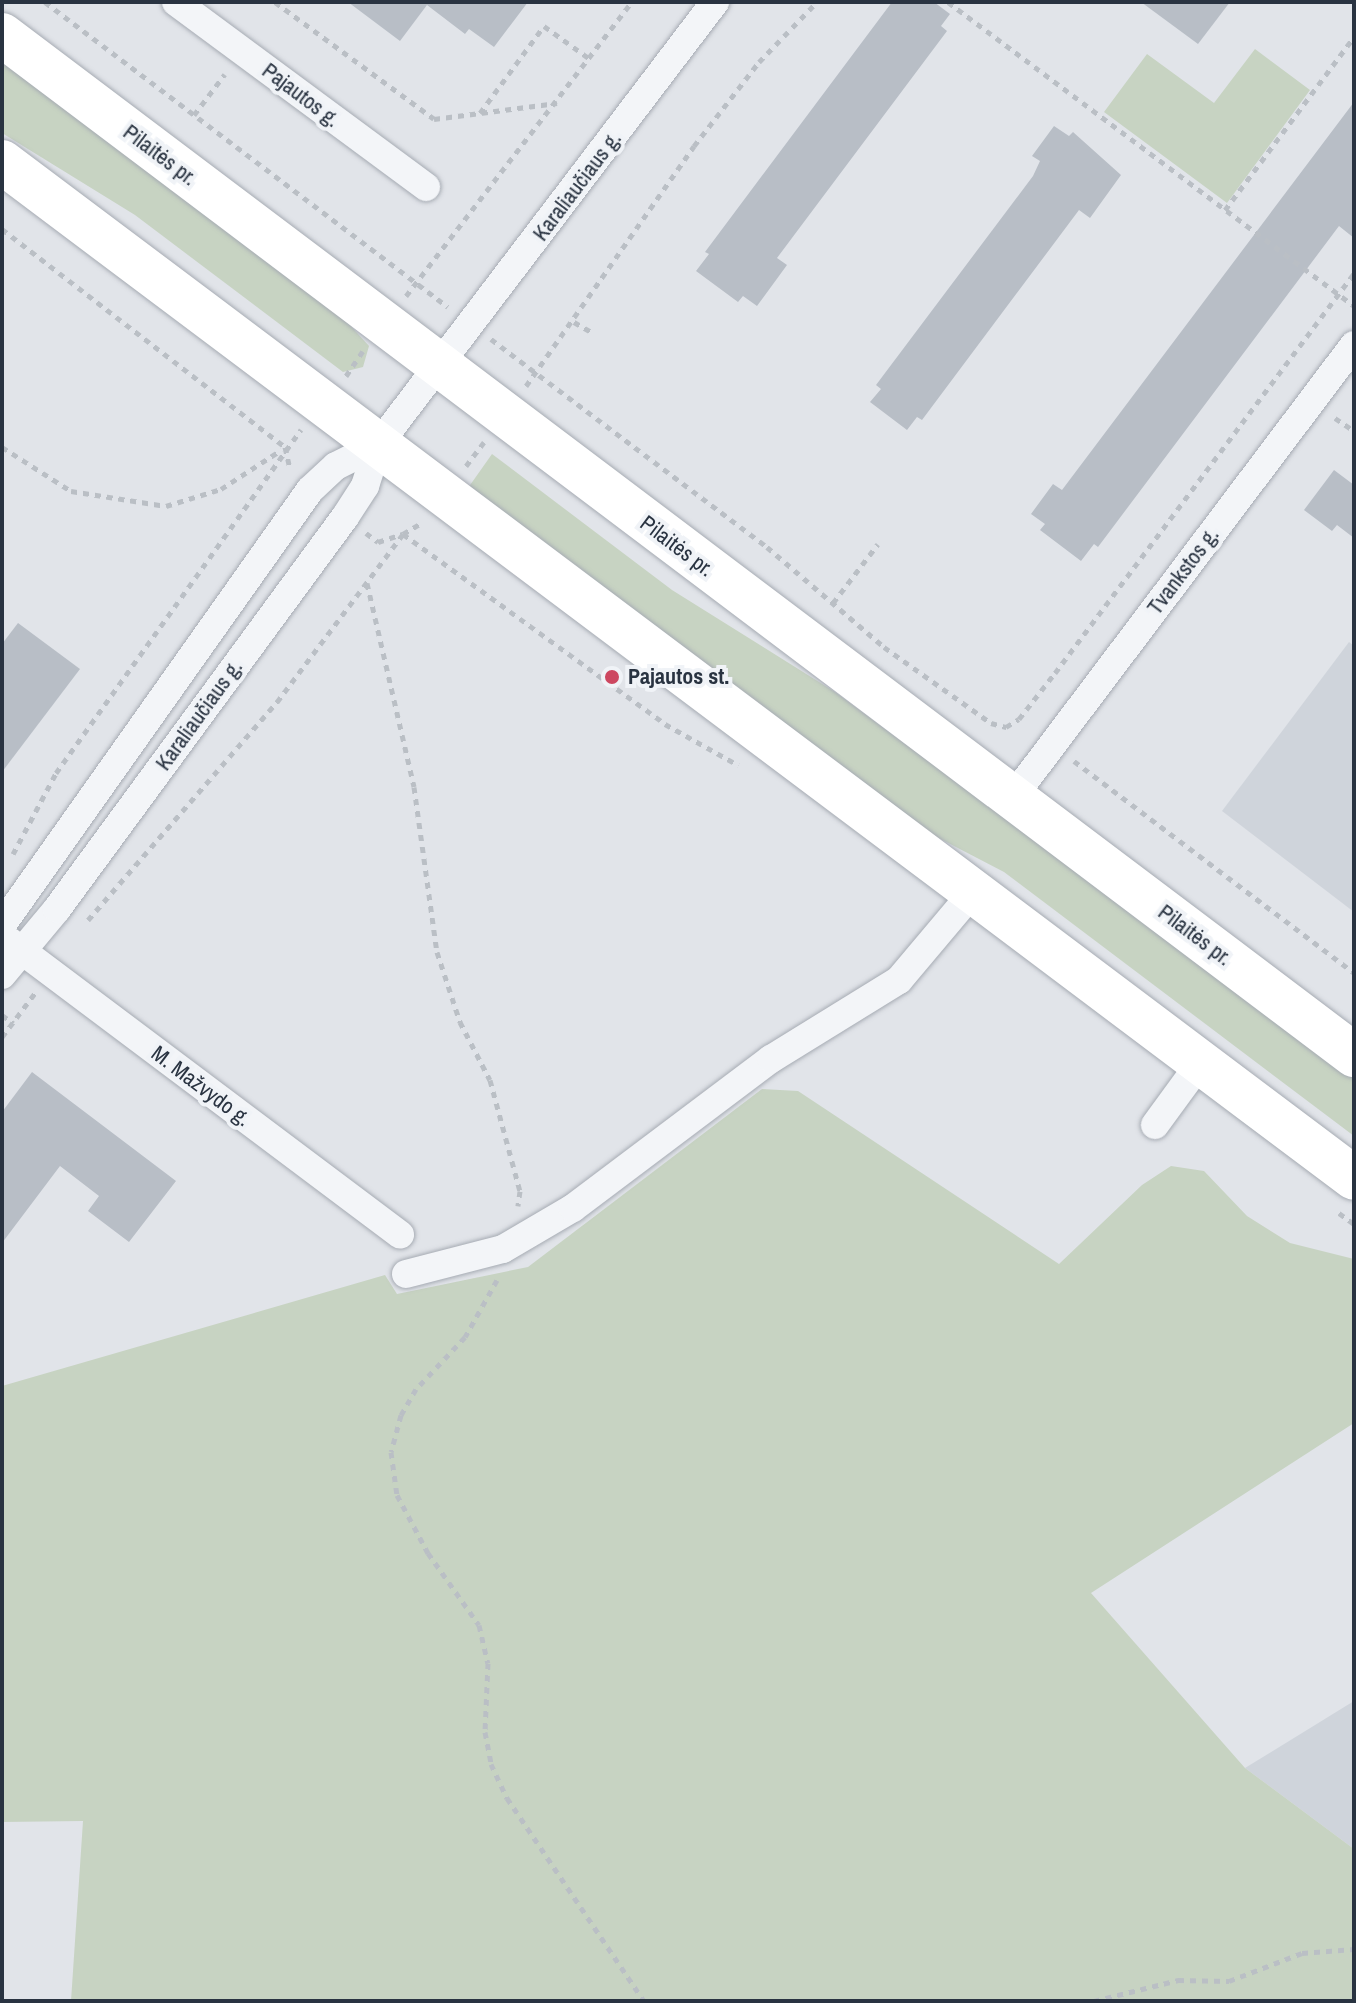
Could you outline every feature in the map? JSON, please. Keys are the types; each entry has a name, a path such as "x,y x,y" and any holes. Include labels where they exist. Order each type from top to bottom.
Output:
{"main road":[{"name":"Pilaitės pr.","path":"2,35 1354,1055"},
{"path":"2,162 1201,1062 1342,1192"}],"street":[{"name":"Pajautos g.","path":"176,2 426,187"},
{"name":"Karaliaučiaus g.","path":"2,975 12,943 345,517 365,486 378,445 473,325 715,2"},
{"name":"Tvankstos g.","path":"1013,797 1354,345"},
{"name":"Karaliaučiaus g.","path":"2,925 310,490 336,466 378,445"},
{"path":"406,1274 503,1249 573,1208 771,1059 899,980 974,891"},
{"name":"M. Mažvydo g.","path":"12,943 400,1235"},
{"path":"1155,1125 1201,1062"}],"path":[{"path":"45,2 536,373 833,603 884,647 991,723 1006,727 1019,719 1354,273"},
{"path":"275,2 434,119 557,103"},
{"path":"12,857 56,773 285,447 324,404 632,2"},
{"path":"378,542 403,534 424,522 574,322 694,146 759,62 817,2"},
{"path":"948,2 1354,306"},
{"path":"480,113 544,26 590,59"},
{"path":"1225,210 1354,37"},
{"path":"194,115 243,51"},
{"path":"2,229 285,447 289,474"},
{"path":"574,322 591,332"},
{"path":"2,447 71,491 166,506 221,489 285,447"},
{"path":"82,928 277,702 403,534"},
{"path":"403,534 665,724 753,773"},
{"path":"833,603 878,544"},
{"path":"367,583 414,787 437,952 460,1022 490,1080 520,1191 490,1301 439,1369 416,1389 401,1415 391,1452 397,1495 428,1553 479,1625 488,1663 485,1732 491,1764 507,1798 644,2001"},
{"path":"1019,719 1354,973"},
{"path":"2,1037 50,972"},
{"path":"2,1015 13,1023"},
{"path":"1342,1192 1354,1224"},
{"path":"1094,2001 1178,1980 1229,1981 1302,1953 1354,1949"}],"shaded area":[{"path":"1349,642 1354,646 1354,912 1222,811"},
{"path":"1354,1701 1354,1849 1245,1768"}],"green space":[{"path":"1255,49 1310,90 1227,203 1104,112 1147,54 1214,103"},
{"path":"2,61 347,322 369,346 363,367 343,372 135,215 2,133"},
{"path":"492,454 672,590 835,692 1354,1076 1354,1136 1004,872 929,833 468,488"},
{"path":"762,1089 798,1091 1059,1264 1142,1185 1171,1166 1204,1171 1247,1216 1290,1243 1354,1259 1354,1423 1091,1593 1245,1768 1354,1849 1354,2001 71,2001 83,1821 2,1822 2,1386 385,1275 397,1294 528,1267"}],"building":[{"path":"348,2 528,2 494,47 469,29 465,34 427,5 400,41"},
{"path":"892,2 934,2 950,14 941,26 947,31 777,258 787,265 757,306 743,296 738,302 696,271 709,254 705,252"},
{"path":"1141,2 1230,2 1198,44"},
{"path":"1354,102 1354,238 1339,226 1098,547 1094,544 1081,561 1040,530 1045,524 1031,514 1053,484 1062,490"},
{"path":"1054,126 1069,136 1073,132 1121,175 1090,218 1079,210 922,420 917,417 907,430 870,402 881,389 876,385 1033,176 1040,161 1032,156"},
{"path":"1334,470 1354,485 1354,538 1337,525 1332,531 1304,510"},
{"path":"18,623 80,669 2,772 2,644"},
{"path":"32,1072 176,1181 129,1242 88,1211 99,1196 60,1166 2,1243 2,1112"}],"place":[{"name":"Pajautos st.","path":"612,677"}]}
